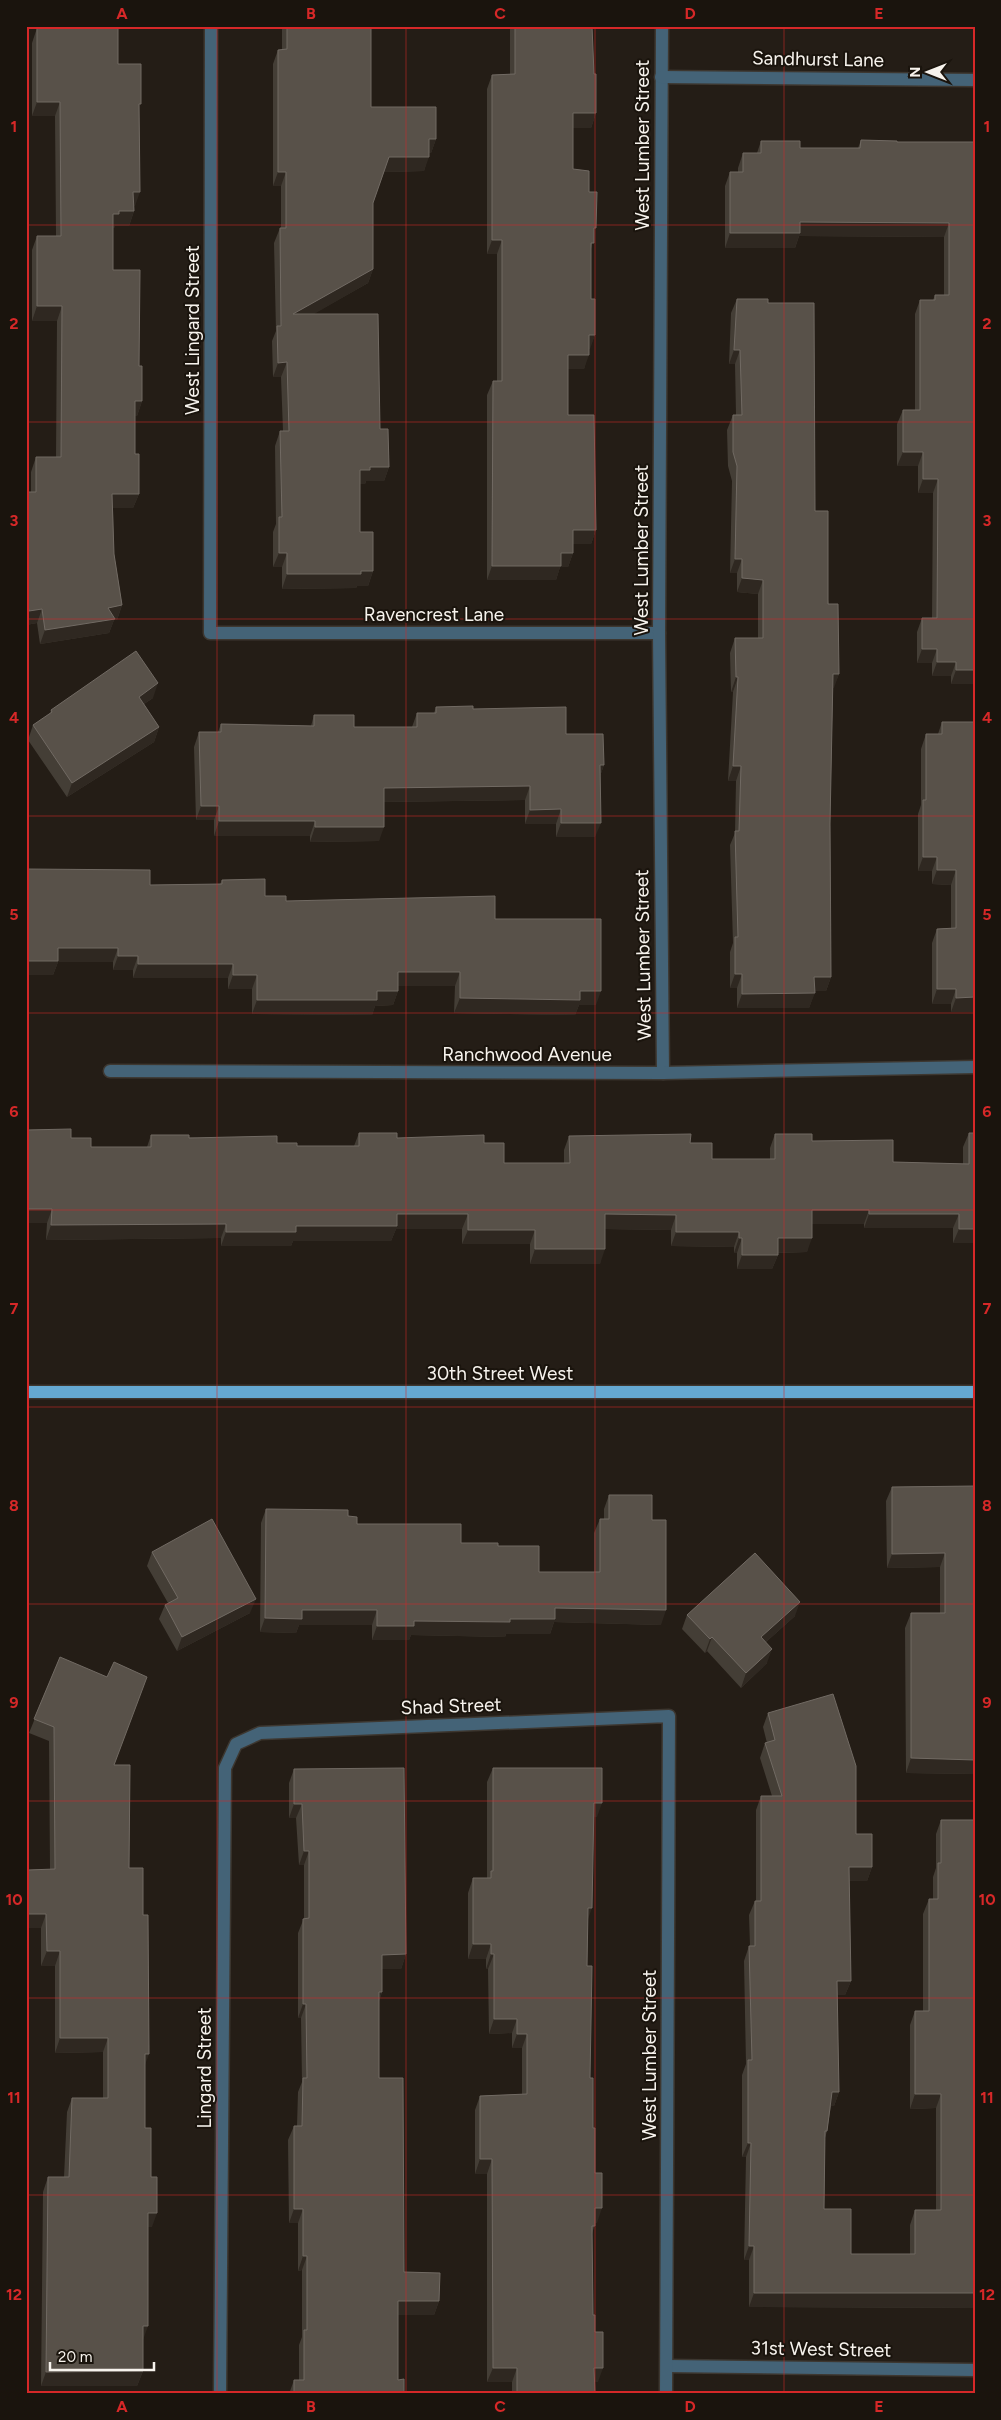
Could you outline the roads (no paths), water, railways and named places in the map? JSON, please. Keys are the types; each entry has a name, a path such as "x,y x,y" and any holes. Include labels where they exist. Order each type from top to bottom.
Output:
{"main road":[{"name":"30th Street West","path":"26,1392 975,1392"}],"street":[{"name":"West Lingard Street","path":"210,633 211,26"},
{"name":"West Lumber Street","path":"662,26 659,633 663,1074"},
{"name":"Sandhurst Lane","path":"661,76 975,80"},
{"name":"Ravencrest Lane","path":"210,633 659,633"},
{"name":"Ranchwood Avenue","path":"110,1071 663,1074 975,1067"},
{"name":"West Lumber Street","path":"666,2394 669,1716"},
{"name":"Shad Street","path":"236,1744 260,1733 669,1716"},
{"name":"Lingard Street","path":"220,2394 225,1768 236,1744"},
{"name":"31st West Street","path":"667,2366 975,2370"}]}
